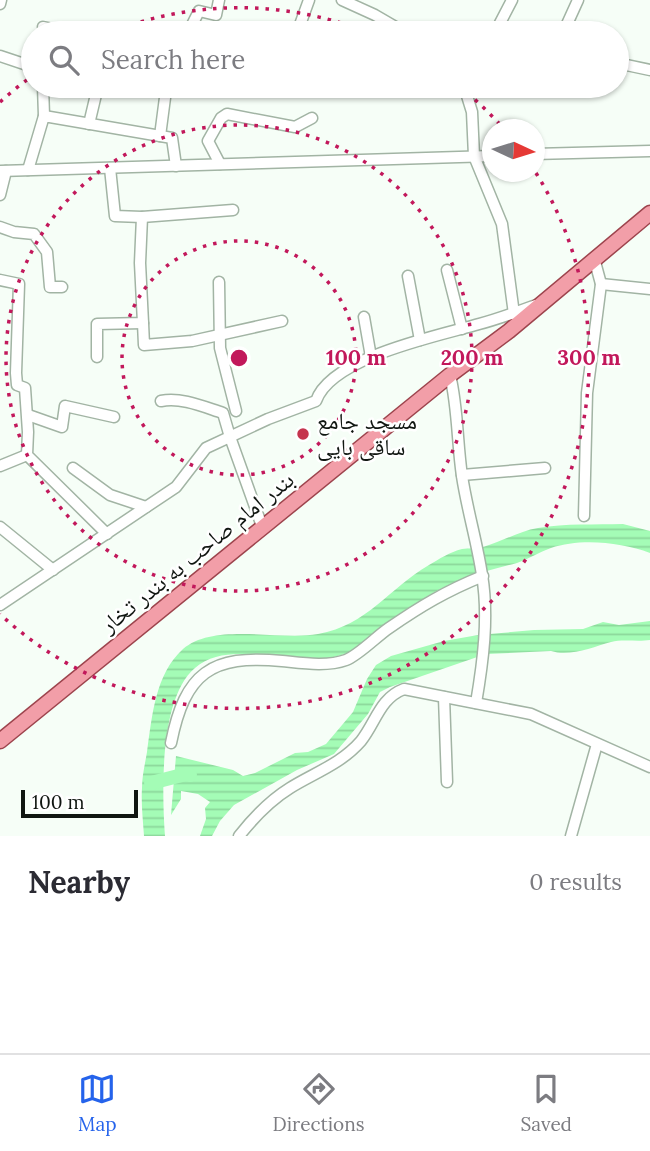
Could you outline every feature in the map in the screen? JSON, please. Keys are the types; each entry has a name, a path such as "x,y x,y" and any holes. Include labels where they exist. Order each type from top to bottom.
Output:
{"main road":[{"name":"بندر امام صاحب به بندر تخار","path":"0,741 450,375 509,331 650,213"}],"street":[{"path":"194,21 199,11 216,15 219,0"},
{"path":"301,21 309,0"},
{"path":"342,0 385,21"},
{"path":"501,21 512,0"},
{"path":"568,21 578,0"},
{"path":"0,56 21,63"},
{"path":"629,66 650,70"},
{"path":"28,170 44,117 43,98"},
{"path":"89,124 95,98"},
{"path":"160,136 165,98"},
{"path":"468,98 472,112 474,156 502,224 514,314"},
{"path":"220,164 208,141 221,118 227,114 295,127 312,118"},
{"path":"44,117 172,138 176,166"},
{"path":"545,154 650,150"},
{"path":"0,195 3,171 482,156"},
{"path":"110,168 115,216 142,217 233,210"},
{"path":"142,217 140,263 144,345 192,341 282,320"},
{"path":"0,227 34,234 47,252 50,287 62,287"},
{"path":"584,516 587,393 601,284 594,258"},
{"path":"447,270 462,329"},
{"path":"408,276 419,341"},
{"path":"0,280 19,284 16,373 17,385 25,388 27,455 107,534"},
{"path":"219,282 220,335 228,387 236,411"},
{"path":"601,284 650,289"},
{"path":"0,606 176,487 206,448 268,419 316,401 320,390 357,362 539,304"},
{"path":"364,317 372,357"},
{"path":"97,357 97,324 143,323"},
{"path":"450,375 456,401 462,475 482,576 484,632 476,703"},
{"path":"161,401 170,399 223,413 262,529"},
{"path":"27,415 62,427 65,406 114,416"},
{"path":"0,466 27,455"},
{"path":"73,468 110,495 146,507"},
{"path":"462,475 545,468"},
{"path":"0,527 52,570"},
{"path":"171,743 185,696 205,671 223,664 254,658 310,664 347,660 387,629 445,591 482,576"},
{"path":"239,836 257,813 289,789 336,764 360,741 391,694 404,689 531,714 650,767"},
{"path":"444,697 447,782"},
{"path":"571,836 597,744"}],"shaded area":[{"path":"623,524 650,531 650,553 626,546 600,543 562,545 442,588 351,652 309,661 250,654 207,660 195,668 183,682 169,723 163,796 165,836 144,836 142,784 153,711 166,671 183,649 196,641 229,634 318,634 351,623 415,574 458,550 483,547 538,528"},
{"path":"650,621 650,640 615,641 566,653 551,651 486,654 390,687 380,692 368,714 334,754 297,770 234,805 220,821 212,836 200,836 206,819 205,808 210,802 198,794 181,791 181,799 171,815 176,756 233,770 243,776 255,773 295,753 308,752 326,744 353,712 376,665 391,656 444,641 478,635 583,629 603,622 619,625"}],"waterway":[{"path":"151,783 190,775"}],"place":[{"name":"مسجد جامع ساقی بایی","path":"303,434"}]}
